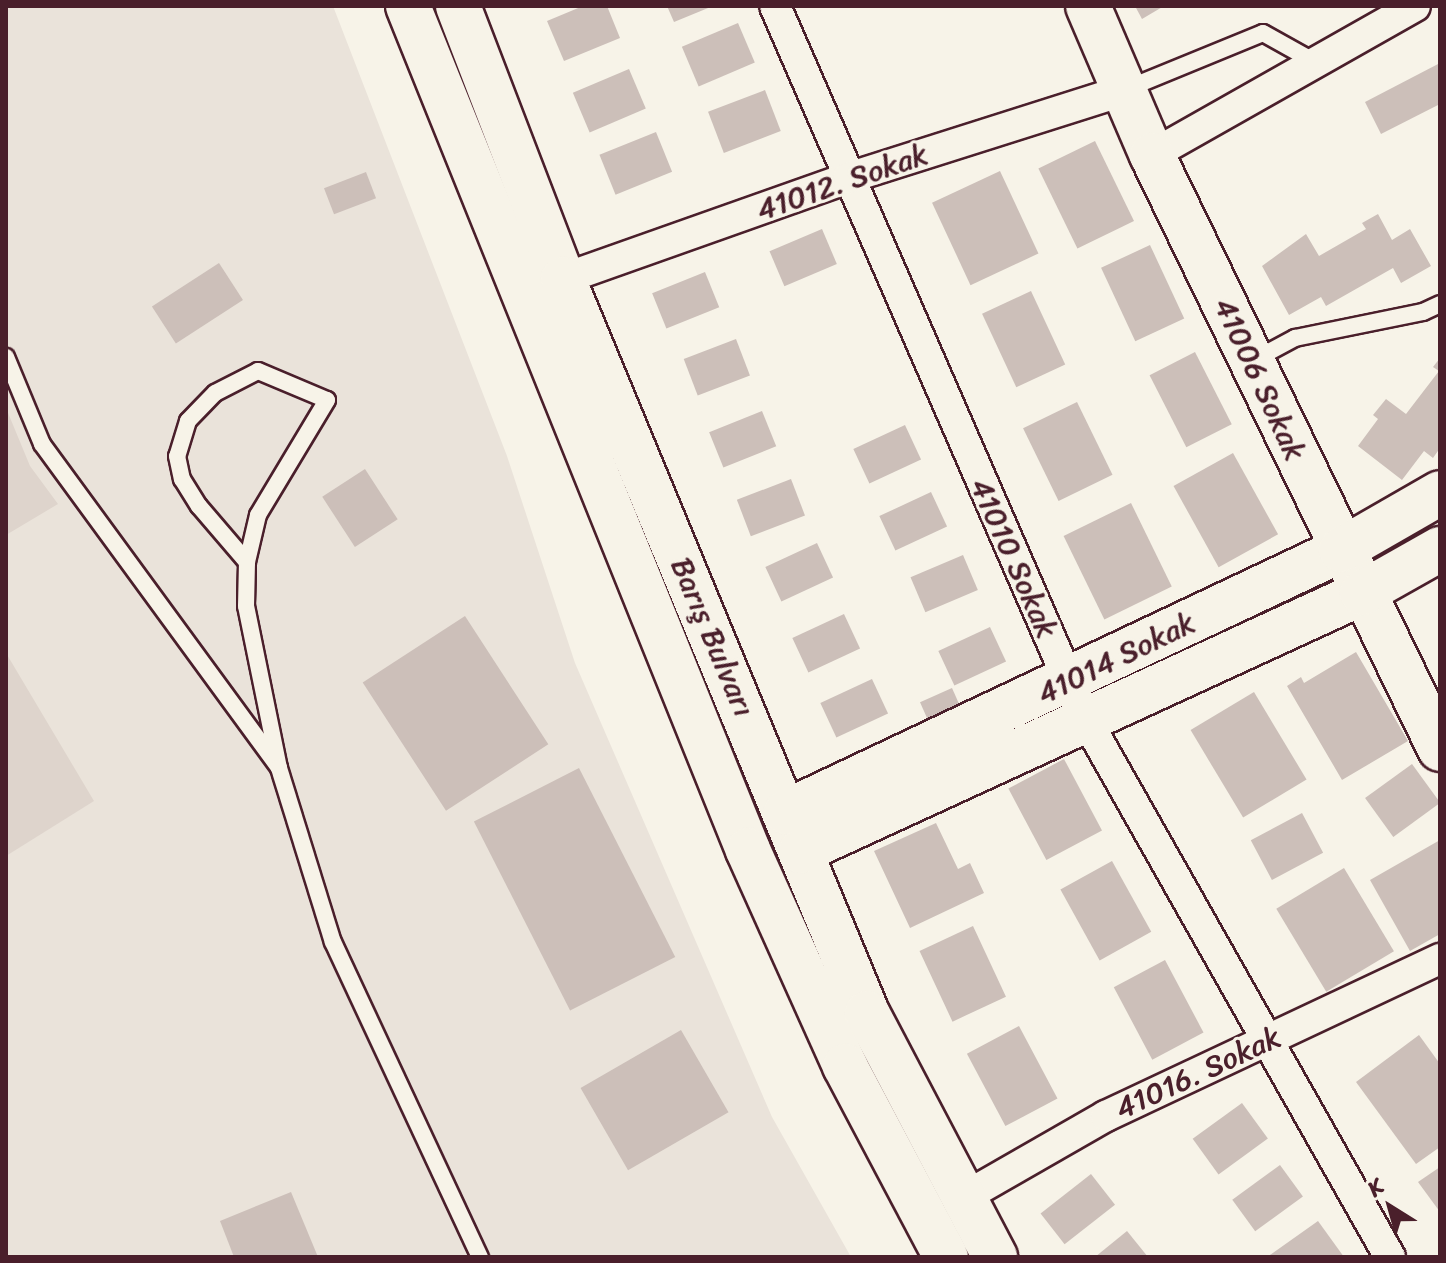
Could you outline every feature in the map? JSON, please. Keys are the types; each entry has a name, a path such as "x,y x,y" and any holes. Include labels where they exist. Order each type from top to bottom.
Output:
{"main road":[{"name":"Barış Bulvarı","path":"408,6 520,293 748,850 845,1066 946,1257"},
{"name":"Barış Bulvarı","path":"458,6 563,279 867,1013 961,1199 995,1257"},
{"name":"41006 Sokak","path":"1088,6 1152,155 1440,749"},
{"path":"520,293 563,279"},
{"name":"41014 Sokak","path":"1077,700 1440,493"},
{"name":"41014 Sokak","path":"748,850 1077,700 1362,593 1440,549"}],"street":[{"name":"41010 Sokak","path":"775,6 1077,700 1265,1042 1390,1257"},
{"path":"1152,155 1313,61 1415,6"},
{"name":"41012. Sokak","path":"563,279 848,178 1123,91"},
{"name":"41016. Sokak","path":"961,1199 1106,1116 1440,959"}],"lane":[{"path":"1123,91 1263,33 1313,61"},
{"path":"1252,361 1295,338 1440,304"},
{"path":"6,357 42,444 279,768"},
{"path":"247,562 199,506 182,479 177,456 188,421 215,393 258,371 327,400 258,515 247,562 246,606 279,768 333,942 480,1257"}],"shaded area":[{"path":"6,6 333,6 507,456 575,663 772,1117 851,1257 6,1257"},
{"path":"6,408 30,466 58,504 6,535"},
{"path":"6,653 94,801 6,856"}],"building":[{"path":"583,6 607,6 620,38 564,61 547,21"},
{"path":"667,6 713,6 674,22"},
{"path":"1135,6 1164,6 1142,19"},
{"path":"738,23 755,63 699,86 682,47"},
{"path":"1440,63 1440,104 1381,134 1365,102"},
{"path":"629,69 646,109 590,132 573,93"},
{"path":"765,90 781,131 724,153 708,112"},
{"path":"656,132 672,172 616,195 599,155"},
{"path":"1095,141 1134,221 1077,249 1038,169"},
{"path":"1000,171 1038,253 970,285 932,203"},
{"path":"366,172 376,198 334,214 324,188"},
{"path":"1378,214 1392,240 1410,229 1431,266 1401,283 1393,268 1326,306 1321,297 1289,315 1262,266 1306,234 1319,256 1366,229 1362,223"},
{"path":"822,229 837,264 784,286 770,251"},
{"path":"1150,245 1184,318 1135,341 1101,268"},
{"path":"219,263 243,300 176,343 152,307"},
{"path":"705,272 719,307 666,329 652,293"},
{"path":"1031,291 1065,364 1016,387 982,314"},
{"path":"736,339 750,375 698,395 684,359"},
{"path":"1195,352 1232,424 1186,447 1150,375"},
{"path":"1440,358 1440,448 1433,458 1424,451 1402,480 1358,446 1378,419 1373,415 1386,399 1406,414 1439,371 1433,367"},
{"path":"1077,402 1113,475 1059,501 1023,428"},
{"path":"762,411 776,446 723,468 709,432"},
{"path":"905,425 921,459 869,484 853,449"},
{"path":"1233,453 1278,534 1219,567 1174,486"},
{"path":"365,469 398,519 355,547 322,497"},
{"path":"791,479 805,515 751,536 737,500"},
{"path":"931,492 947,526 895,551 879,516"},
{"path":"1131,503 1172,587 1104,619 1064,536"},
{"path":"817,543 833,577 781,602 765,567"},
{"path":"963,555 978,590 925,612 911,577"},
{"path":"844,614 860,648 808,673 792,638"},
{"path":"465,616 548,744 446,811 363,682"},
{"path":"990,627 1006,661 954,686 938,651"},
{"path":"1356,652 1408,741 1342,780 1287,686 1301,677 1304,683"},
{"path":"872,679 888,713 836,738 820,703"},
{"path":"952,688 965,717 933,731 920,702"},
{"path":"1254,692 1307,779 1243,818 1191,730"},
{"path":"1064,759 1102,831 1046,860 1008,789"},
{"path":"1412,764 1440,803 1393,837 1365,798"},
{"path":"579,768 675,957 570,1010 474,822"},
{"path":"1302,813 1323,853 1272,880 1251,840"},
{"path":"936,823 958,869 970,863 984,893 910,928 874,851"},
{"path":"1440,840 1440,934 1410,951 1370,880"},
{"path":"1112,861 1151,932 1100,960 1060,890"},
{"path":"1344,868 1394,951 1326,992 1276,909"},
{"path":"973,926 1006,997 952,1022 920,951"},
{"path":"1165,960 1203,1032 1152,1060 1114,987"},
{"path":"1019,1026 1057,1098 1005,1126 967,1054"},
{"path":"681,1030 728,1112 628,1170 581,1088"},
{"path":"1419,1035 1440,1064 1440,1147 1416,1164 1356,1082"},
{"path":"1242,1103 1268,1139 1219,1174 1193,1139"},
{"path":"1280,1165 1303,1197 1255,1231 1232,1200"},
{"path":"1440,1167 1440,1212 1418,1182"},
{"path":"1091,1174 1115,1205 1065,1244 1041,1213"},
{"path":"291,1192 318,1257 234,1257 220,1221"},
{"path":"1318,1221 1344,1257 1267,1257"},
{"path":"1127,1231 1148,1257 1095,1257"}]}
